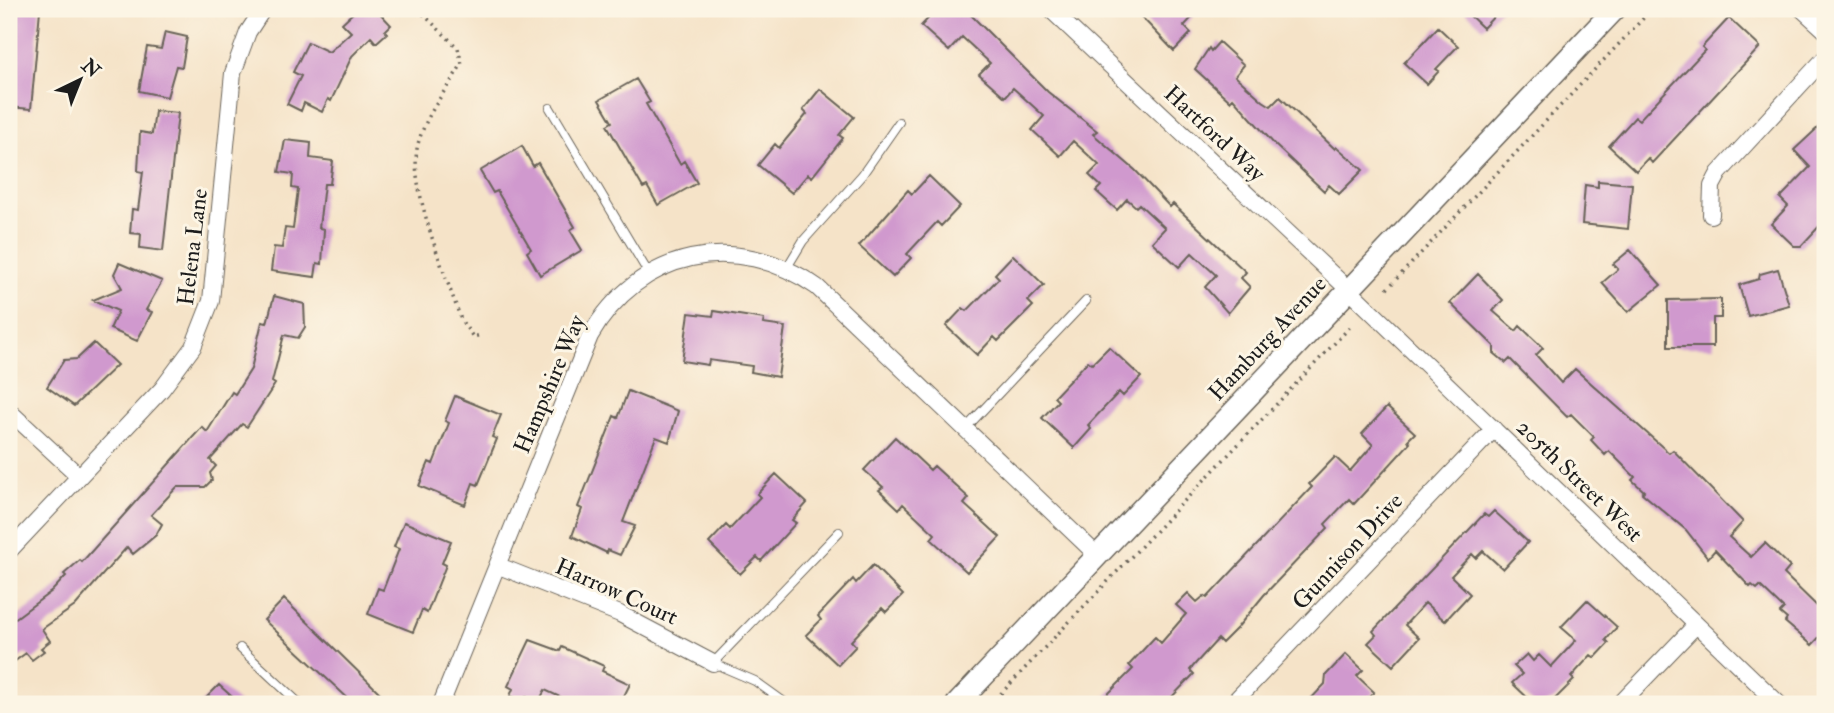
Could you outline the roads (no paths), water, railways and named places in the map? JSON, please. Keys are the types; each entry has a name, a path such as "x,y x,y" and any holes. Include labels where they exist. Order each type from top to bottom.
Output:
{"street":[{"name":"Helena Lane","path":"9,551 176,373 204,324 213,288 233,73 248,32 263,9"},
{"name":"Hamburg Avenue","path":"957,704 1615,9"},
{"path":"1802,9 1825,30"},
{"name":"Hartford Way","path":"1060,12 1349,290"},
{"path":"1711,215 1712,186 1719,173 1825,58"},
{"name":"Hampshire Way","path":"441,704 590,337 618,299 649,274 690,258 726,254 760,258 786,269 825,295 1098,555"},
{"name":"205th Street West","path":"1349,290 1779,704"},
{"path":"9,411 79,476"},
{"name":"Gunnison Drive","path":"1233,704 1494,429"},
{"name":"Harrow Court","path":"499,566 620,614 713,663"},
{"path":"1620,704 1696,625"}],"lane":[{"path":"550,108 649,274"},
{"path":"786,269 803,241 862,175 899,122"},
{"path":"965,429 1086,301"},
{"path":"787,704 755,681 713,663 839,532"},
{"path":"240,648 300,704"}]}
